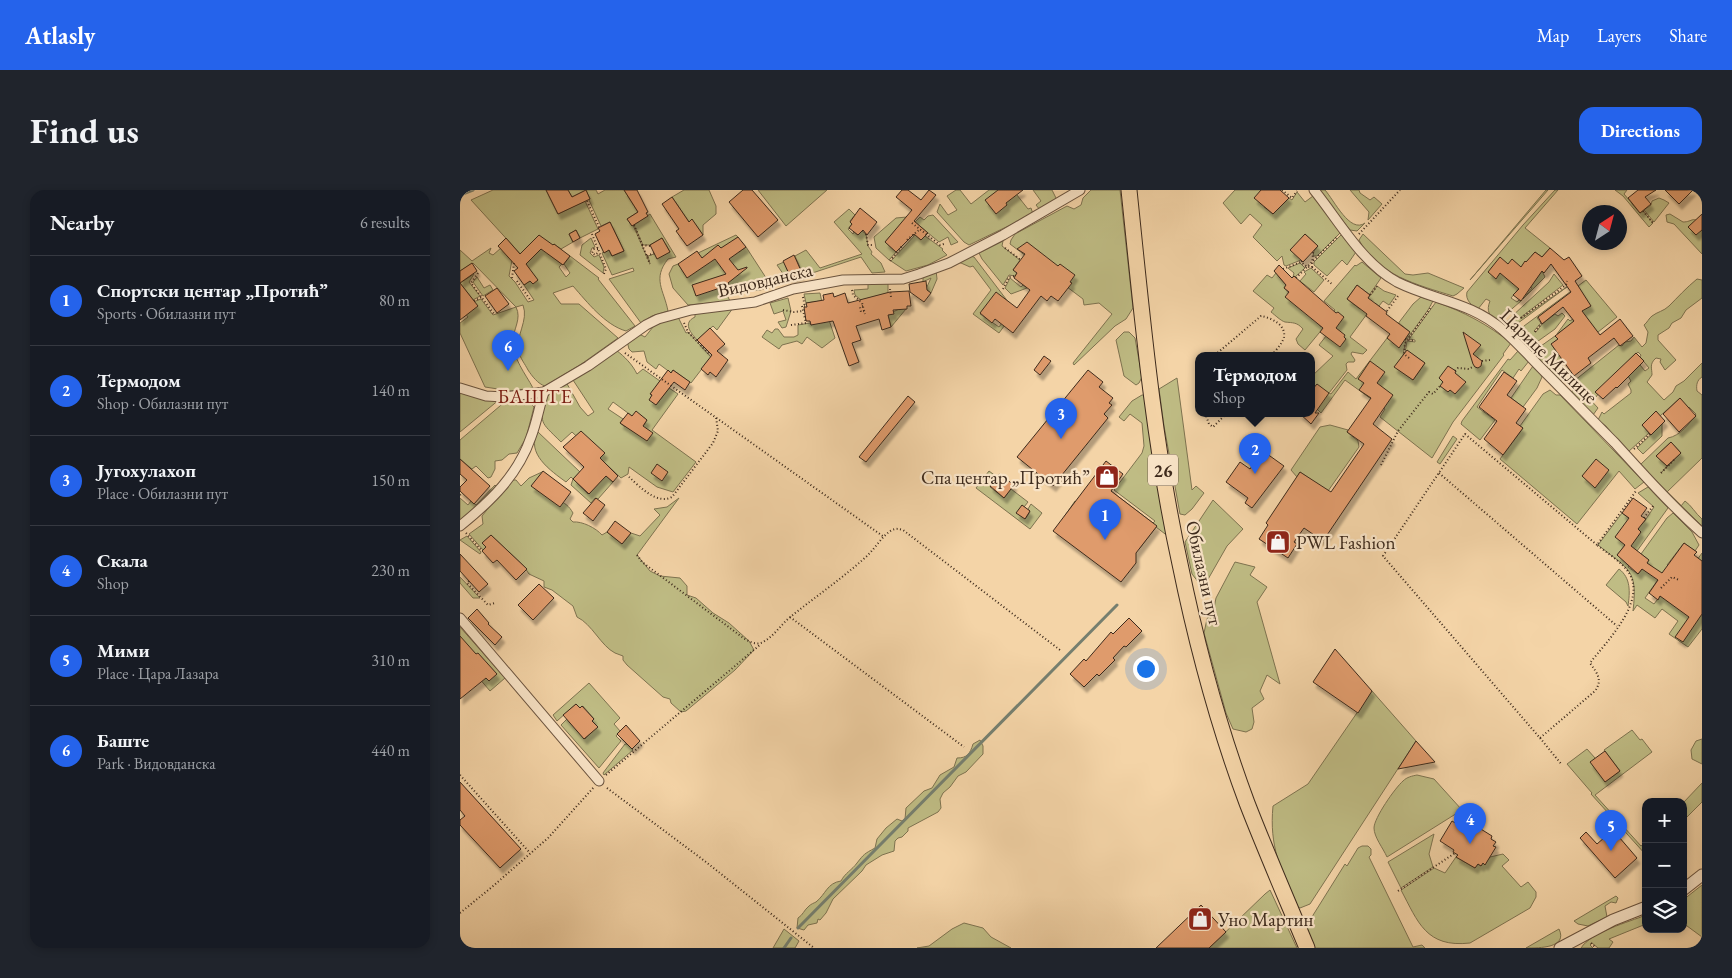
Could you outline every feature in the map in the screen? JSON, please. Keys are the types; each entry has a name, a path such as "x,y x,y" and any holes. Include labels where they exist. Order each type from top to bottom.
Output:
{"main road":[{"name":"Обилазни пут","path":"1128,190 1150,383 1168,504 1182,573 1211,687 1246,800 1307,948"}],"street":[{"name":"Видовданска","path":"460,388 486,396 504,397 544,392 575,374 646,325 658,319 691,310 755,302 793,289 843,280 903,279 919,274 949,263 1003,235 1080,190"},
{"name":"Царице Милице","path":"1314,190 1369,261 1398,282 1448,300 1479,314 1502,329 1702,532"},
{"path":"460,526 499,492 516,469 531,438 544,392"},
{"path":"460,618 600,781"},
{"path":"1686,888 1702,875"},
{"path":"1560,948 1613,920 1642,909"}],"path":[{"path":"1282,190 1292,198 1297,191"},
{"path":"1353,240 1400,190"},
{"path":"587,200 599,227"},
{"path":"1643,210 1653,223"},
{"path":"912,223 940,245 944,244"},
{"path":"634,225 650,264"},
{"path":"907,240 920,230"},
{"path":"592,234 606,269 603,276"},
{"path":"866,234 868,245 872,245"},
{"path":"1296,278 1335,240"},
{"path":"642,245 650,246"},
{"path":"890,261 902,246"},
{"path":"1005,248 1021,260"},
{"path":"1313,252 1312,266 1333,284"},
{"path":"647,256 654,253"},
{"path":"1283,269 1301,261 1307,267"},
{"path":"512,278 514,262"},
{"path":"1307,267 1312,266"},
{"path":"478,273 471,283 494,314"},
{"path":"1003,289 1009,276 1015,276"},
{"path":"518,281 531,301"},
{"path":"1521,318 1566,285 1567,282"},
{"path":"890,286 891,297"},
{"path":"1370,294 1377,286"},
{"path":"852,290 853,295 857,297 865,312"},
{"path":"791,325 806,323 802,306 805,306 802,294"},
{"path":"1387,311 1398,296"},
{"path":"474,301 482,297"},
{"path":"783,310 803,311"},
{"path":"1409,358 1404,354 1406,340 1429,311"},
{"path":"1219,352 1262,316 1275,320 1283,330 1284,336 1282,341 1274,352"},
{"path":"1535,332 1541,324"},
{"path":"688,332 710,355"},
{"path":"1406,340 1414,341"},
{"path":"616,346 884,536"},
{"path":"1482,360 1490,360"},
{"path":"1455,370 1458,368 1469,369 1474,366"},
{"path":"1381,465 1398,431 1428,392 1433,394 1440,386"},
{"path":"629,477 651,494 662,499 672,497 713,443 718,431 716,417"},
{"path":"1206,417 1209,424 1213,427 1223,417"},
{"path":"1540,738 1595,691 1598,686 1600,680 1590,663 1630,607 1633,591 1632,580 1624,567 1596,546 1465,434 1383,556 1562,765"},
{"path":"1636,447 1650,434"},
{"path":"1661,473 1674,460"},
{"path":"1439,473 1618,626"},
{"path":"1596,546 1636,491"},
{"path":"1644,518 1653,506"},
{"path":"460,913 531,853 600,781 790,617 866,556 884,536 894,529 903,530 1060,650"},
{"path":"468,535 482,551"},
{"path":"637,555 642,562 742,637 751,642 762,643"},
{"path":"1661,588 1672,577 1679,580"},
{"path":"469,582 467,583 488,605 495,603"},
{"path":"790,617 964,747"},
{"path":"460,775 531,853"},
{"path":"600,781 814,948"},
{"path":"1398,891 1455,853"},
{"path":"1592,944 1596,948"}],"shaded area":[{"path":"493,190 546,190 558,214 585,201 598,229 580,238 576,230 569,234 573,242 561,249 554,244 550,250 550,255 562,264 559,267 566,277 570,273 564,264 570,256 599,278 635,326 626,331 611,324 573,286 553,293 561,304 579,304 618,338 580,365 545,386 533,377 521,359 518,346 524,317 523,305 516,307 473,263 460,271 460,250 472,261 491,248 489,253 493,255 501,248 512,260 509,276 528,302 534,300 524,285 535,277 525,263 524,258 471,200"},
{"path":"568,190 586,190 572,197"},
{"path":"586,190 596,190 598,194 605,190 624,190 638,212 627,219 633,225 650,264 648,256 670,252 662,238 650,245 643,245 634,225 650,214 676,257 668,259 663,266 660,279 668,311 652,316 641,323 609,279 634,271 633,268 612,275 602,253 609,250 612,256 624,251 610,222 601,226"},
{"path":"684,190 709,190 716,206 716,214 703,225 703,235 692,220 689,222 672,197"},
{"path":"758,190 827,190 786,226"},
{"path":"956,190 960,190 971,204 989,190 1013,190 1028,209 1031,208 1033,214 969,245 964,242 937,212 940,204 948,215 957,210 947,196"},
{"path":"1033,190 1052,190 1057,200 1040,210 1036,205 1041,201"},
{"path":"1091,190 1120,190 1133,308 1126,319 1115,326 1074,365 1073,363 1112,314 1099,303 1084,305 1083,299 1010,244 1015,234 1067,206 1074,209 1081,205 1083,198"},
{"path":"1235,190 1272,190 1264,207 1273,214 1289,198 1292,200 1297,192 1305,202 1313,196 1342,231 1317,256 1313,256 1318,246 1305,234 1301,260 1286,266 1282,256 1277,261 1253,237 1262,225 1250,214 1241,224 1223,203"},
{"path":"1319,190 1325,190 1348,220 1359,225 1365,223 1357,231 1350,230"},
{"path":"1350,190 1359,190 1360,193 1370,200 1374,197 1382,204 1368,220 1369,212"},
{"path":"1546,190 1548,190 1470,280"},
{"path":"1555,190 1558,190 1525,228 1550,248 1542,257 1535,252 1532,255 1524,282 1511,298 1517,302 1521,301 1498,321 1489,313 1490,301 1486,299 1478,309 1468,300 1467,292"},
{"path":"1615,190 1627,190 1624,194 1640,213 1643,211 1653,223 1649,227 1623,196"},
{"path":"1659,198 1669,203 1654,222 1644,210 1651,205 1652,201"},
{"path":"849,209 855,215 850,221 852,224 848,229 853,234 854,232 858,235 862,231 866,234 871,254 881,263 885,272 872,273 861,257 788,281 777,265 784,262 791,278 802,272 795,256 806,250 820,268 862,254 834,222"},
{"path":"1670,214 1683,222 1695,220 1702,225 1702,254 1674,224 1667,222 1666,215"},
{"path":"933,215 958,242 951,245 948,237 939,242 915,222 920,217 924,220 928,216"},
{"path":"907,217 885,242 896,252 889,260 876,248 874,237 896,218"},
{"path":"1343,233 1356,252 1347,265 1342,260 1327,276 1314,265 1314,262"},
{"path":"1363,234 1405,274 1428,273 1464,288 1453,296 1426,288 1400,277 1376,262 1367,252 1359,240"},
{"path":"736,235 738,237 732,242 739,252 746,247 772,287 726,293 730,301 688,305 673,288 669,274 673,266 678,264 687,277 698,253"},
{"path":"915,235 921,240 925,236 943,249 947,255 928,265 906,271 891,261"},
{"path":"591,238 595,247 592,248 590,253 594,257 599,255 604,267 603,273 580,255 582,245"},
{"path":"1003,241 1002,246 1020,260 1013,270 1017,273 1015,276 1009,275 1003,285 979,253"},
{"path":"970,256 974,257 1009,303 980,314 999,327 1012,310 1016,310 999,333 973,314 991,290 973,266 970,267 955,262"},
{"path":"1362,262 1381,278 1371,295 1377,286 1384,291 1396,295 1389,305 1383,301 1379,306 1375,303 1350,337 1367,350 1363,354 1352,352 1354,362 1346,364 1347,370 1329,393 1331,394 1348,372 1356,379 1387,338 1399,347 1406,340 1403,355 1395,367 1413,380 1425,363 1412,354 1405,353 1407,341 1415,342 1415,340 1409,339 1436,302 1475,319 1511,343 1453,422 1432,458 1380,417 1385,409 1345,380 1321,413 1315,407 1315,373 1333,356 1319,345 1330,331 1324,327 1305,350 1298,344 1296,339 1303,329 1297,324 1280,319 1271,312 1274,308 1253,291 1267,275 1272,278 1276,273 1286,285 1284,288 1321,327 1335,310 1324,301 1355,265","holes":["1357,285 1370,295 1360,309 1347,299"]},
{"path":"1300,263 1305,268 1293,277 1294,273 1288,268"},
{"path":"1311,268 1324,280 1314,292 1300,281 1306,274 1304,272"},
{"path":"936,270 937,279 931,293 926,289 931,278 923,282 923,276"},
{"path":"1542,271 1545,277 1523,299 1532,288 1531,286"},
{"path":"474,274 469,282 480,296 473,300 460,283"},
{"path":"1554,274 1563,285 1520,318 1571,284 1514,326 1510,328 1505,326 1506,322 1549,282"},
{"path":"477,277 484,288 490,285 493,290 483,296 473,282"},
{"path":"1010,278 1021,287 1023,285 1027,288 1011,294 1005,288"},
{"path":"1697,279 1702,280 1702,298 1686,310 1681,318 1658,335 1658,340 1676,360 1665,370 1660,362 1661,359 1656,358 1652,364 1652,375 1647,382 1664,400 1673,392 1676,386 1684,381 1702,363 1702,377 1698,381 1697,391 1702,395 1702,458 1667,492 1640,465 1668,438 1677,435 1684,429 1696,414 1689,407 1686,411 1680,398 1660,416 1656,412 1642,425 1649,433 1628,452 1606,426 1598,420 1602,412 1604,414 1631,393 1628,384 1631,381 1628,376 1640,365 1645,371 1649,368 1638,352 1594,399 1585,394 1598,408 1593,415 1571,394 1574,381 1619,345 1622,346 1634,337 1642,347 1646,343 1648,332 1644,325 1652,316 1669,306","holes":["1671,442 1681,453 1661,473 1667,466 1656,456"]},
{"path":"1586,280 1617,317 1560,362 1569,374 1560,381 1533,354 1534,351 1555,336 1558,339 1552,344 1559,354 1563,330 1557,334 1568,319 1570,321 1580,314 1566,296 1537,318 1541,323 1534,331 1536,332 1542,324 1555,314 1558,316 1562,313 1565,316 1555,329 1527,349 1517,337 1518,332"},
{"path":"868,282 888,282 888,293 861,300 855,295 854,290 868,289"},
{"path":"820,293 826,321 829,320 835,338 822,348 807,337 802,344 797,341 782,345 779,349 762,337 767,330 772,333 775,329 778,329 784,337 794,337 798,335 798,325 810,323 811,325 824,320 820,301 806,303 804,294"},
{"path":"1421,297 1433,301 1407,339 1410,332 1399,323 1390,334 1413,304"},
{"path":"788,298 791,311 786,327 782,328 778,322 786,320 783,311 774,314 770,303"},
{"path":"481,299 493,315 516,307 518,320 513,337 515,354 533,388 511,391 485,387 460,333 460,323 468,317 460,307"},
{"path":"733,308 717,330 713,326 697,340 690,331 688,325 691,319 695,317 695,313"},
{"path":"901,308 906,309 891,327 888,315"},
{"path":"677,315 686,333 688,332 711,357 691,383 673,370 671,373 659,364 656,369 647,362 644,351 632,352 627,341 637,333 645,337 653,327 651,324"},
{"path":"1124,332 1129,332 1135,338 1142,377 1136,385 1124,376 1116,340"},
{"path":"616,350 628,361 637,374 643,369 660,381 651,394 656,405 669,388 678,394 652,430 696,462 673,492 657,487 629,467 628,474 621,478 572,432 561,442 549,430 542,417 546,395 566,382 580,407 588,416 594,412 573,380","holes":["613,402 632,416 636,412 647,420 644,425 628,423 625,427 620,423 623,419 608,409"]},
{"path":"1518,351 1529,361 1521,371 1519,369 1513,378 1502,370 1477,407 1495,420 1480,440 1461,424 1462,421 1508,359 1510,360"},
{"path":"1533,366 1542,377 1537,388 1523,407 1511,398"},
{"path":"1177,378 1192,490 1196,486 1204,493 1185,515 1180,514 1159,389"},
{"path":"1550,390 1556,395 1560,395 1644,482 1635,489 1619,471 1577,524 1500,459 1523,428 1520,426 1543,394"},
{"path":"460,391 500,399 460,432"},
{"path":"1142,395 1147,395 1169,537 1156,527 1139,549 1125,538 1113,554 1064,517 1075,501 1093,514 1111,491 1153,523 1155,521 1114,490 1142,453 1144,446 1142,423 1130,414 1124,421 1119,417 1132,401"},
{"path":"525,398 534,407 526,438 517,453 509,454 502,460 495,461 495,469 491,477 488,478 476,466 472,469 460,459 460,440 507,400"},
{"path":"1662,424 1662,436 1643,454 1637,448"},
{"path":"1330,425 1348,430 1347,432 1358,441 1359,447 1328,491 1300,472 1297,477 1291,470 1320,427"},
{"path":"538,432 580,472 573,479 571,477 566,482 542,461 535,447"},
{"path":"1453,436 1457,439 1440,464 1437,462"},
{"path":"989,471 997,477 990,487 1004,498 1011,489 1028,502 1024,507 1022,505 1025,519 1030,512 1028,509 1031,504 1042,513 1030,529 976,488"},
{"path":"542,472 558,500 567,505 573,513 570,519 573,522 589,526 602,535 607,532 622,544 631,533 640,536 660,515 654,509 667,507 679,498 637,555 650,571 660,576 680,578 687,586 687,595 696,598 713,613 729,623 749,641 754,650 735,670 686,711 681,712 671,703 670,699 663,697 627,665 623,660 623,656 610,650 577,617 573,606 552,590 544,587 544,581 529,574 523,565 491,535 482,543 486,547 483,550 469,534 483,524 482,516 511,480 516,480 521,486 529,478"},
{"path":"606,476 613,482 598,499 595,498 591,503 571,485 573,479 588,494"},
{"path":"495,485 497,487 460,522 460,498 468,505 471,501 476,505"},
{"path":"1648,487 1668,508 1637,551 1627,543 1617,555 1626,562 1633,560 1628,567 1638,574 1649,560 1641,554 1667,518 1673,513 1692,532 1699,545 1695,551 1684,543 1667,565 1678,574 1664,571 1645,598 1654,604 1664,591 1670,598 1702,553 1702,561 1689,607 1702,616 1702,629 1688,647 1669,634 1678,621 1662,609 1655,618 1637,605 1633,611 1634,586 1629,572 1598,545 1622,513 1635,523 1644,522 1654,507 1638,493"},
{"path":"1213,500 1243,529 1227,546 1207,581 1199,583 1192,574 1185,542"},
{"path":"1685,501 1702,519 1702,526 1681,506"},
{"path":"467,536 481,552 480,554 460,540"},
{"path":"1235,562 1255,567 1250,575 1267,587 1257,602 1280,684 1267,675 1260,691 1264,699 1252,708 1254,722 1252,729 1246,732 1233,729 1226,713 1204,633 1207,619 1214,608 1216,598"},
{"path":"1619,569 1628,581 1628,606 1626,602 1606,585"},
{"path":"460,577 480,598 473,598 460,583"},
{"path":"460,627 505,678 490,691 460,656"},
{"path":"589,683 620,718 614,724 620,731 616,736 621,741 599,768 561,725 567,719 585,739 597,727 592,721 594,719 583,706 580,708 576,704 557,721 553,715"},
{"path":"1372,691 1416,741 1310,904 1300,908 1296,906 1277,858 1272,821 1273,806 1308,784"},
{"path":"1632,730 1652,752 1595,795 1642,845 1642,851 1591,794 1567,764 1587,749 1595,758 1605,782 1620,771 1604,750"},
{"path":"1702,739 1702,764 1692,759 1691,750 1696,741"},
{"path":"980,740 983,746 983,754 966,772 958,776 943,793 940,799 941,808 938,812 908,828 908,831 902,837 895,841 894,851 882,855 866,865 833,899 826,913 820,920 818,919 817,923 808,925 804,930 797,928 798,918 807,908 816,902 833,884 841,881 866,853 875,848 877,839 886,828 897,819 902,821 905,819 906,808 924,791 932,788 940,775 954,767 957,758 968,755 973,744"},
{"path":"625,744 633,750 604,775 603,773"},
{"path":"1417,775 1434,779 1462,810 1387,857 1375,835 1374,828 1377,817 1399,785 1411,776"},
{"path":"1702,783 1702,802 1687,817 1687,799"},
{"path":"1434,834 1429,854 1433,867 1401,888 1388,862"},
{"path":"1368,846 1371,849 1369,857 1413,947 1422,945 1425,948 1313,948 1306,933 1310,920 1345,864 1347,866 1358,848"},
{"path":"1503,854 1509,860 1502,866 1521,887 1528,882 1536,892 1536,897 1530,908 1470,943 1443,941 1433,937 1425,930 1401,890 1434,868 1445,873 1456,857 1475,868 1478,864 1481,866 1483,863 1485,864 1490,857"},
{"path":"1702,885 1702,937 1687,926 1687,897"},
{"path":"1270,890 1297,948 1209,948 1265,894"},
{"path":"1616,896 1618,898 1616,903 1611,902 1605,906 1607,917 1588,926 1574,921"},
{"path":"1642,916 1642,926 1609,939 1613,942 1609,948 1598,948 1592,943 1590,945 1593,948 1581,948 1586,942 1601,932"},
{"path":"964,923 983,928 991,937 1011,948 917,948 929,946 952,929"},
{"path":"784,929 799,941 795,948 773,948"},
{"path":"1559,929 1560,940 1551,946 1526,948"}],"building":[{"path":"546,190 568,190 572,197 586,190 590,199 558,214"},
{"path":"624,190 637,190 648,212 646,213 648,216 632,226 627,219 638,212"},
{"path":"743,190 752,190 778,220 758,237 729,202"},
{"path":"902,190 908,190 921,200 929,190 936,195 914,221 928,233 921,240 914,234 896,252 885,242 912,210 896,197"},
{"path":"998,190 1023,190 1006,203 1007,205 996,214 985,200"},
{"path":"1261,190 1280,190 1289,198 1273,214 1254,198"},
{"path":"1638,190 1656,190 1645,197 1651,204 1640,213 1628,198"},
{"path":"1665,190 1693,190 1679,204"},
{"path":"672,197 689,222 692,219 703,235 687,246 676,231 679,229 662,204"},
{"path":"860,208 877,222 867,235 863,230 858,235 849,228 852,224 850,222"},
{"path":"1702,214 1702,230 1696,235 1688,227"},
{"path":"610,222 624,251 612,256 609,250 604,253 595,234 600,231 598,228"},
{"path":"576,230 580,238 573,242 569,234"},
{"path":"1305,234 1318,246 1303,262 1290,250"},
{"path":"539,235 570,256 563,265 541,249 526,264 538,280 533,284 530,281 524,285 514,271 518,268 498,246 506,238 520,254"},
{"path":"738,237 746,247 729,259 738,270 747,268 728,283 729,285 696,296 692,285 726,274 715,259 687,278 678,264 697,251 702,258 718,245 721,248"},
{"path":"662,238 670,252 657,259 650,245"},
{"path":"1027,242 1058,266 1060,264 1075,275 1070,282 1072,283 1058,301 1051,296 1047,301 1041,296 1013,333 995,319 992,323 980,313 996,292 1017,308 1030,290 1014,278 1017,273 1013,270 1025,254 1017,249"},
{"path":"1550,248 1564,260 1569,257 1582,276 1575,281 1591,306 1582,311 1600,335 1620,319 1633,336 1620,346 1614,338 1588,358 1591,363 1574,376 1551,344 1558,339 1555,336 1574,321 1563,307 1542,324 1538,317 1571,292 1551,264 1544,273 1542,271 1521,301 1513,295 1519,289 1500,273 1496,279 1488,272 1500,257 1508,264 1512,259 1521,267 1535,252 1542,257"},
{"path":"794,255 802,273 791,278 783,261"},
{"path":"472,263 477,271 460,283 460,271"},
{"path":"1279,265 1292,278 1294,276 1336,313 1338,312 1344,317 1336,328 1345,335 1346,339 1340,347 1320,332 1323,328 1285,297 1289,292 1284,288 1286,285 1274,271"},
{"path":"926,281 927,290 931,293 924,302 910,292 909,284"},
{"path":"460,283 478,306 460,320"},
{"path":"1357,285 1370,295 1368,298 1387,312 1386,314 1410,332 1399,348 1387,338 1390,334 1347,299"},
{"path":"497,288 509,304 497,313 485,296"},
{"path":"909,291 911,306 907,306 907,309 893,310 894,314 888,315 891,327 882,330 879,319 856,326 861,340 852,343 859,362 849,366 833,321 811,325 810,321 806,321 804,307 807,307 806,303 824,300 823,295 833,293 834,297 845,293 848,303 890,292"},
{"path":"710,328 725,344 717,351 728,360 716,377 710,372 708,375 701,369 712,355 697,340"},
{"path":"1463,332 1481,345 1473,354 1482,361 1481,366 1478,368 1473,364"},
{"path":"1407,350 1425,363 1413,380 1394,367"},
{"path":"1636,353 1644,361 1603,399 1595,392"},
{"path":"1044,356 1051,361 1040,375 1034,370"},
{"path":"1370,361 1385,372 1377,383 1393,395 1373,424 1392,439 1323,541 1304,528 1294,542 1297,544 1288,558 1259,539 1268,525 1266,523 1300,472 1331,492 1364,444 1347,432 1371,398 1359,390 1364,383 1358,379"},
{"path":"1448,366 1456,371 1455,373 1466,382 1455,394 1450,390 1448,392 1440,386 1443,382 1439,378"},
{"path":"668,370 671,373 673,370 690,382 685,390 674,382 656,405 649,400 652,395 650,394"},
{"path":"1088,370 1103,382 1099,387 1113,398 1109,403 1112,405 1104,414 1108,418 1053,486 1017,457"},
{"path":"1504,372 1517,381 1507,395 1526,409 1516,423 1523,428 1503,455 1484,439 1497,421 1479,407"},
{"path":"1317,384 1329,393 1315,413 1315,386"},
{"path":"908,396 915,402 866,462 859,457"},
{"path":"1680,398 1696,416 1679,432 1663,414"},
{"path":"636,411 647,420 643,426 653,433 647,441 620,423 628,413 632,416"},
{"path":"1656,411 1665,421 1651,435 1642,425"},
{"path":"1315,413 1319,413 1311,424 1303,417 1315,417"},
{"path":"581,431 605,453 600,458 618,476 613,482 606,476 589,494 573,479 584,467 563,447"},
{"path":"1671,442 1681,453 1667,466 1656,456"},
{"path":"1263,451 1284,466 1252,508 1245,503 1248,498 1226,482 1240,462 1250,469"},
{"path":"460,459 490,486 474,504 460,491 460,487 467,480 460,474"},
{"path":"1596,459 1609,470 1595,488 1582,476"},
{"path":"1106,461 1123,474 1111,491 1157,526 1136,553 1136,563 1121,582 1053,531"},
{"path":"657,464 668,472 662,481 651,473"},
{"path":"543,471 571,492 560,507 531,486"},
{"path":"999,474 1014,485 1004,498 990,486"},
{"path":"596,498 605,505 593,521 583,513"},
{"path":"1633,498 1647,508 1641,516 1646,519 1638,529 1641,532 1631,546 1649,560 1647,563 1662,573 1684,543 1697,552 1694,555 1702,561 1702,614 1683,642 1675,637 1689,617 1660,596 1658,600 1649,593 1658,580 1642,569 1638,574 1617,555 1625,545 1615,537 1629,518 1622,513"},
{"path":"1022,505 1030,511 1025,519 1016,513"},
{"path":"615,521 631,533 622,544 607,532"},
{"path":"491,535 527,569 516,580 497,560 493,563 482,551 486,547 482,543"},
{"path":"460,554 488,584 479,592 460,571"},
{"path":"539,584 554,598 533,620 518,605"},
{"path":"477,609 488,624 502,637 495,645 468,618"},
{"path":"1129,618 1142,631 1126,647 1124,646 1113,658 1115,660 1099,676 1097,674 1084,687 1070,674 1084,659 1086,661 1111,632 1113,634"},
{"path":"460,636 497,674 489,681 486,678 460,699"},
{"path":"1335,649 1372,691 1358,713 1313,682"},
{"path":"576,704 580,708 582,706 594,719 592,721 598,727 584,739 563,715"},
{"path":"626,725 640,741 632,749 617,734"},
{"path":"1416,741 1435,762 1398,769"},
{"path":"1605,751 1620,771 1605,782 1590,762"},
{"path":"460,782 521,849 500,868 460,825 460,820 465,816 460,810"},
{"path":"1452,821 1465,829 1468,829 1471,825 1475,828 1476,826 1492,836 1491,839 1496,842 1493,846 1496,847 1485,865 1483,863 1481,866 1478,864 1475,868 1456,857 1458,855 1453,852 1454,850 1440,841"},
{"path":"1613,830 1637,858 1615,878 1580,838 1586,832 1597,844"},
{"name":"Уно Мартин","path":"1201,905 1226,932 1209,948 1156,948"}],"waterway":[{"path":"460,195 473,190"},
{"path":"798,928 1117,605"},
{"path":"784,948 791,938"}],"place":[{"name":"Баште","path":"508,371"},
{"name":"Југохулахоп","path":"1061,439"},
{"name":"Термодом","path":"1255,474"},
{"name":"Спа центар „Протић”","path":"1107,477"},
{"name":"Спортски центар „Протић”","path":"1105,540"},
{"name":"PWL Fashion","path":"1278,542"},
{"name":"Скала","path":"1470,844"},
{"name":"Мими","path":"1611,851"},
{"name":"Уно Мартин","path":"1200,919"}],"district":[{"name":"БАШТЕ","path":"535,396"}]}
